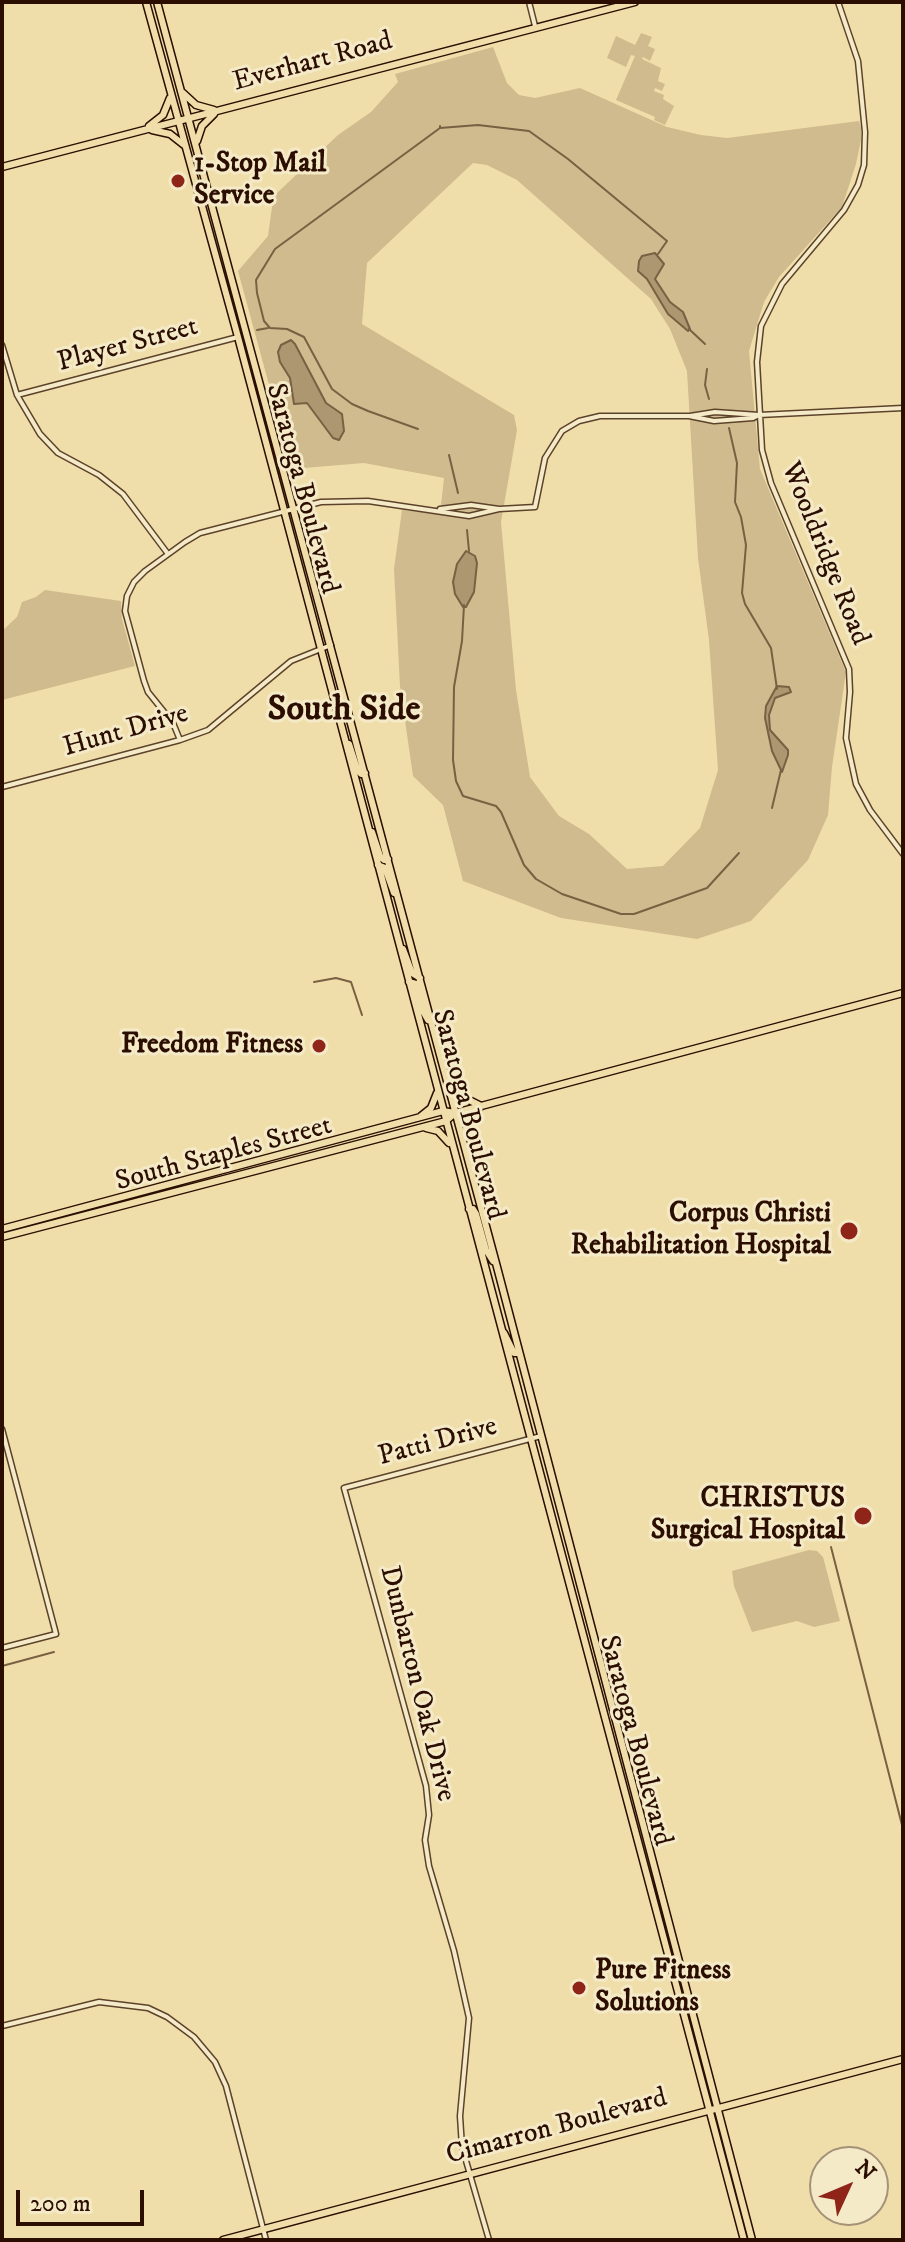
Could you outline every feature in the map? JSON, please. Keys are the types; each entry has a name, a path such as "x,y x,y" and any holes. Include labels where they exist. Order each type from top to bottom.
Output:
{"main road":[{"name":"Saratoga Boulevard","path":"146,2 238,337 662,1934 752,2240"},
{"name":"Saratoga Boulevard","path":"157,2 497,1267 675,1948 744,2240"},
{"name":"Everhart Road","path":"2,167 635,2"},
{"path":"182,91 196,105 218,111"},
{"path":"140,130 163,115 171,94"},
{"path":"196,144 202,126 218,111"},
{"path":"140,130 170,134 185,147"},
{"path":"343,734 352,750 357,769 361,774 365,773"},
{"path":"367,822 376,838 380,856 388,859"},
{"path":"378,865 385,868 390,886 399,899"},
{"path":"399,943 407,955 412,973 420,978"},
{"path":"409,982 416,984 423,1011 432,1026"},
{"name":"South Staples Street","path":"2,1229 443,1111 455,1113 903,993"},
{"path":"447,1079 461,1096 481,1106 466,1126 463,1140"},
{"path":"419,1118 431,1108 438,1090"},
{"name":"South Staples Street","path":"2,1237 446,1121 455,1113"},
{"path":"422,1127 445,1136 454,1153"},
{"path":"277,1164 287,1153"},
{"path":"174,1191 186,1180"},
{"path":"154,1196 167,1185"},
{"path":"469,1209 476,1214 486,1250 497,1267"},
{"path":"500,1326 514,1353 519,1353"},
{"path":"574,1599 578,1601 589,1626"},
{"path":"615,1753 623,1768 628,1770"},
{"path":"621,1775 632,1789"},
{"path":"657,1913 664,1925 669,1927"},
{"path":"662,1934 667,1935 675,1948"},
{"name":"Cimarron Boulevard","path":"223,2240 903,2059"}],"street":[{"path":"529,2 535,26"},
{"name":"Wooldridge Road","path":"838,2 858,61 865,132 864,165 858,185 844,210 792,271 766,312 757,350 759,415 762,450 771,483 849,669 846,738 853,777 870,810 903,854"},
{"name":"Player Street","path":"17,395 248,334"},
{"path":"2,345 17,395 40,434 58,453 99,475 123,494 168,554"},
{"path":"180,740 173,723 148,692 125,611 127,596 134,582 200,533 321,502 368,501 469,516 499,509 535,507 545,458 562,431 579,421 600,416 689,416 715,412 759,415 903,408"},
{"path":"689,416 714,421 759,415"},
{"path":"438,510 471,505 499,509"},
{"name":"Hunt Drive","path":"2,787 180,740 218,723 291,661 331,645"},
{"path":"2,1429 56,1634 2,1648"},
{"name":"Patti Drive","path":"344,1488 541,1436"},
{"name":"Dunbarton Oak Drive","path":"344,1488 426,1786 429,1815 425,1840 429,1866 454,1951 469,2018 460,2116 462,2147 489,2240"},
{"path":"2,2026 99,2002 148,2008 167,2017 194,2037 215,2062 226,2086 266,2240"}],"shaded area":[{"path":"641,33 652,37 648,46 655,49 650,61 642,59 661,68 658,81 665,84 662,91 655,88 654,91 664,95 663,99 674,106 665,125 654,120 655,117 616,100 635,56 631,55 626,67 607,58 616,36 635,45"},
{"path":"493,47 507,83 519,95 535,98 580,88 667,127 701,135 727,138 859,121 861,140 842,207 779,277 764,302 749,351 760,469 846,672 828,815 808,860 751,921 697,939 561,918 463,881 443,805 413,776 400,686 394,569 402,510 440,514 444,478 364,463 292,469 238,271 268,236 273,200 277,193 338,135 371,112 398,82 395,74","holes":["473,163 487,165 517,180 651,299 670,329 687,371 698,558 709,640 718,770 700,828 663,866 627,869 589,834 559,816 530,777 516,690 501,522 517,430 514,415 362,324 367,263"]},
{"path":"655,253 664,264 655,279 670,302 683,312 690,329 688,331 668,314 647,279 638,271 642,256"},
{"path":"291,340 326,403 342,414 344,431 339,440 333,438 307,403 294,404 290,378 278,352 281,345"},
{"path":"466,551 475,556 477,563 474,592 466,607 463,607 455,594 453,582 457,564"},
{"path":"45,590 121,601 122,619 135,666 2,700 2,631 17,617 22,602"},
{"path":"777,686 789,687 791,692 775,698 769,715 770,730 788,750 782,772 772,751 765,718 766,706"},
{"path":"809,1550 817,1551 823,1557 840,1621 814,1627 797,1621 752,1632 734,1586 732,1571"}],"waterway":[{"path":"440,126 478,125 529,131 568,159 667,241 658,254"},
{"path":"418,429 352,404 332,389 304,337 287,329 270,328 264,321 256,280 275,249 440,128"},
{"path":"257,330 268,328"},
{"path":"689,329 705,344"},
{"path":"707,369 705,385 709,399"},
{"path":"729,428 737,463 735,502 746,545 742,593 745,604 771,648 777,689"},
{"path":"449,455 458,493"},
{"path":"467,530 469,551"},
{"path":"464,605 454,687 453,760 456,781 463,796 496,806 501,812 524,865 536,879 562,894 621,914 634,914 707,888 739,853"},
{"path":"772,808 781,770"},
{"path":"314,982 336,978 351,982 362,1015"},
{"path":"831,1547 903,1829"},
{"path":"2,1666 54,1652"}],"place":[{"name":"1-Stop Mail Service","path":"178,181"},
{"name":"Freedom Fitness","path":"319,1046"},
{"name":"Corpus Christi Rehabilitation Hospital","path":"849,1231"},
{"name":"CHRISTUS Surgical Hospital","path":"863,1516"},
{"name":"Pure Fitness Solutions","path":"579,1988"}],"district":[{"name":"South Side","path":"344,712"}]}
